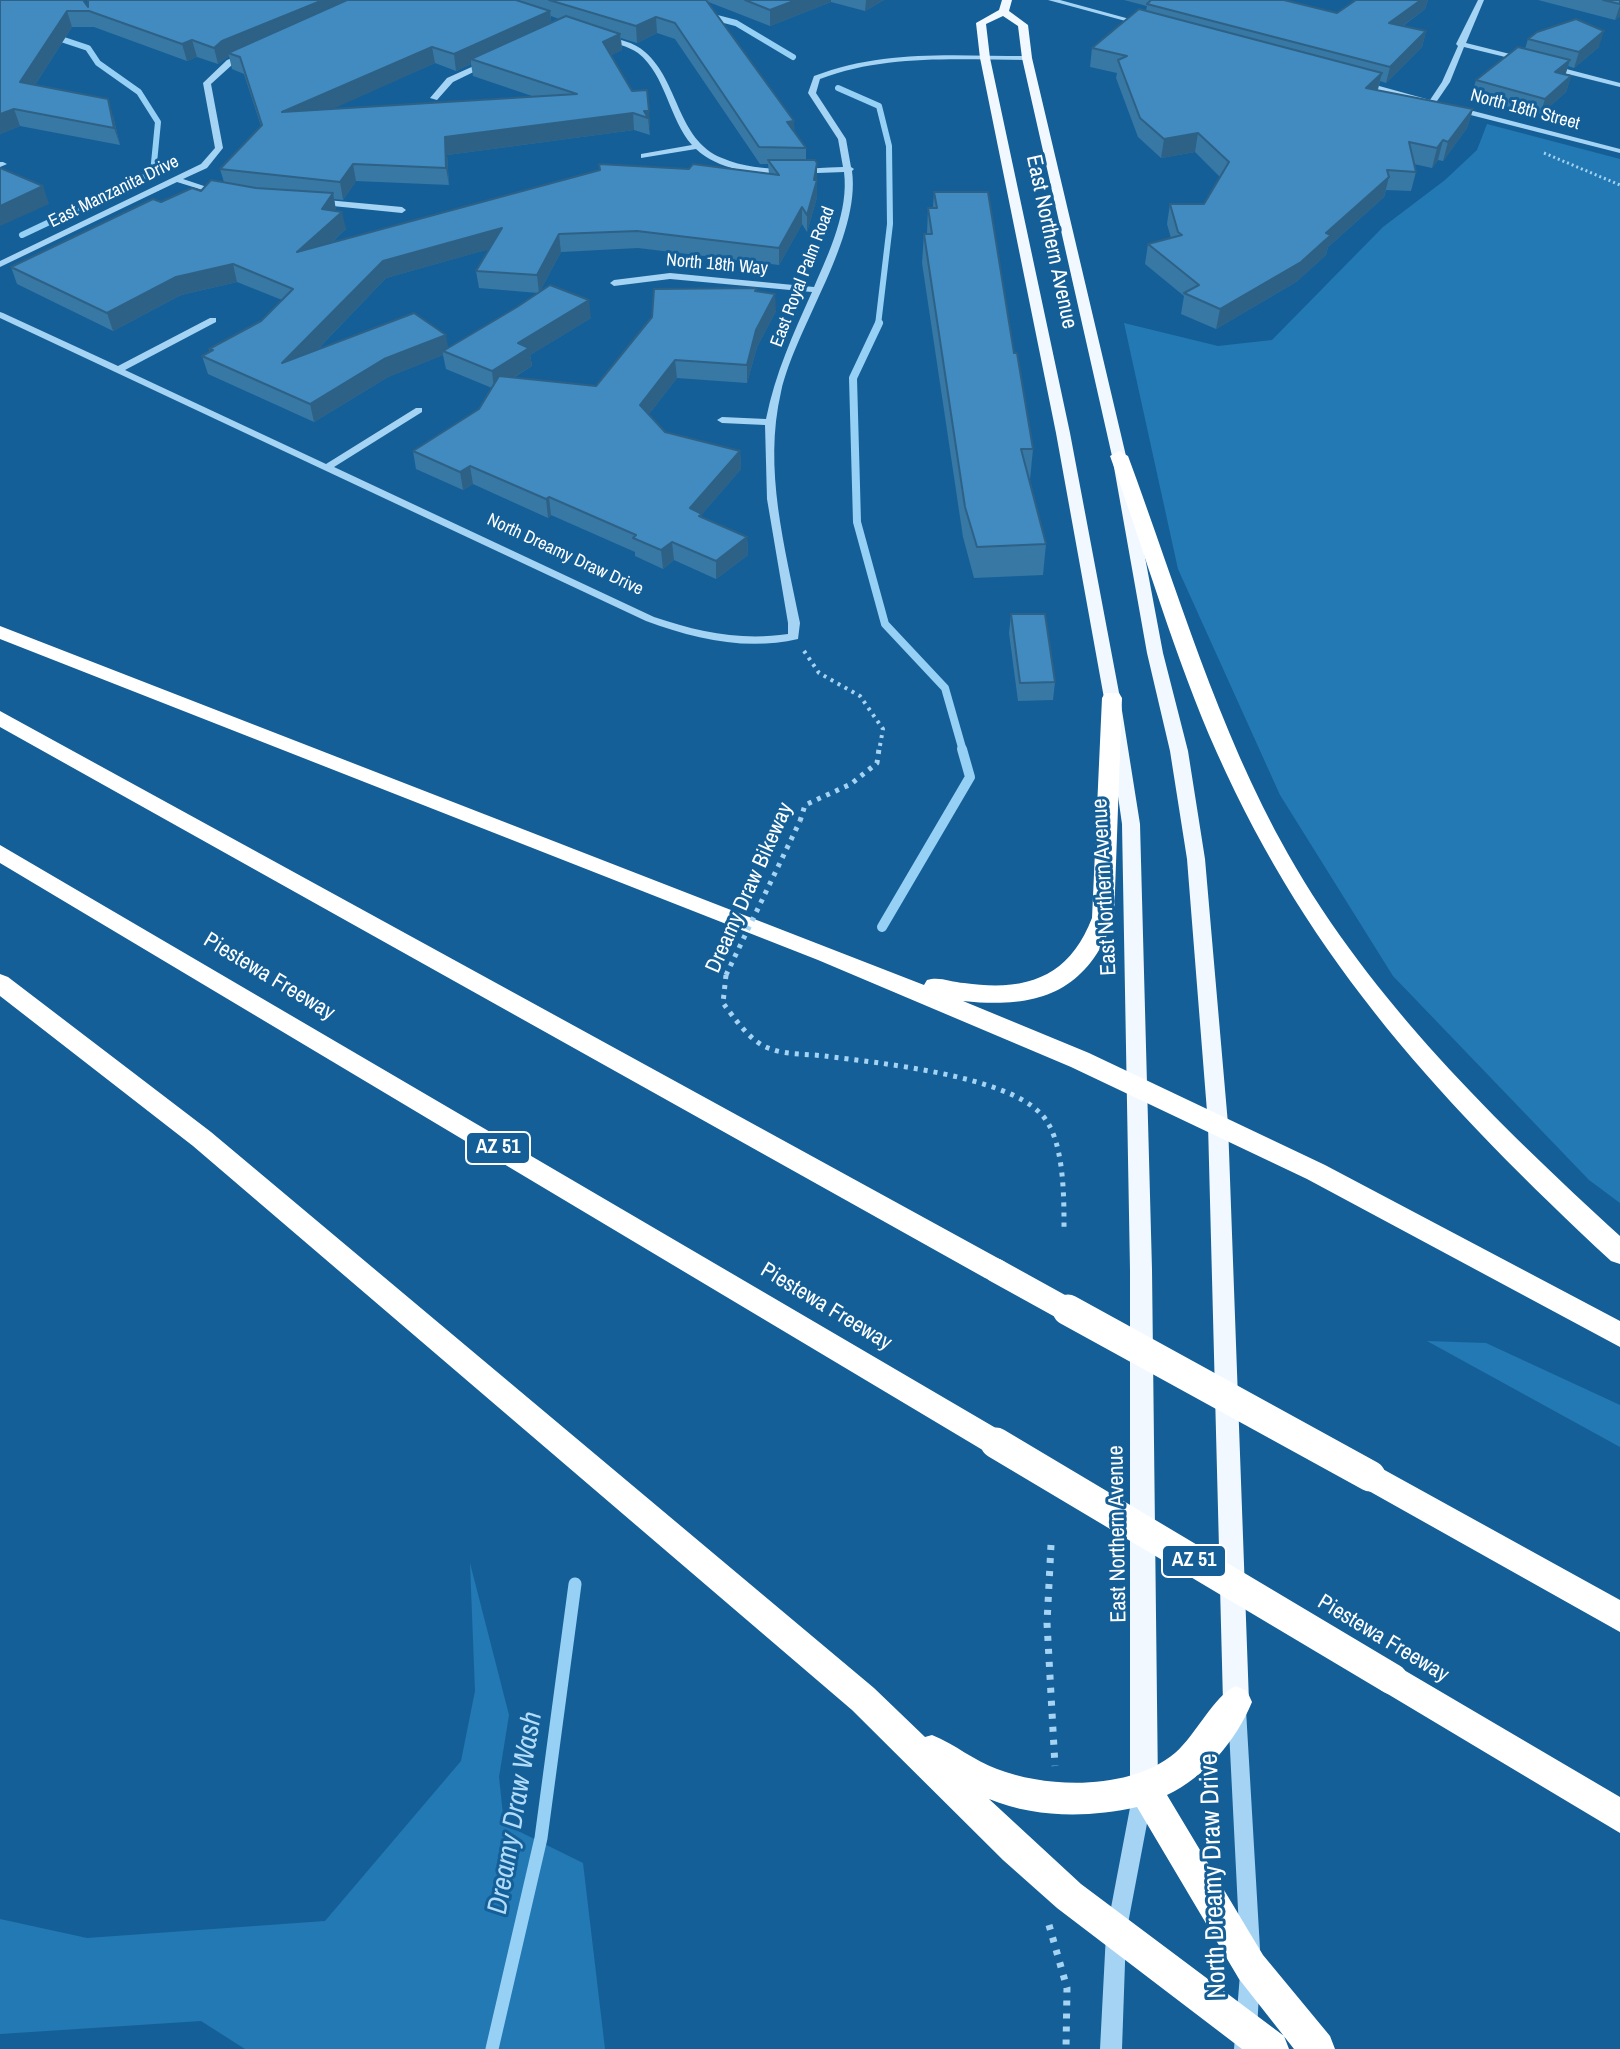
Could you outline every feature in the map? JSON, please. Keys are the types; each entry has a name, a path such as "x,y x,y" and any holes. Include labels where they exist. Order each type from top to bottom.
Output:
{"highway":[{"path":"1119,456 1187,652 1254,808 1280,858 1368,988 1424,1057 1513,1151 1620,1253"},
{"path":"0,632 826,954 1139,1086 1330,1180 1620,1335"},
{"path":"826,954 944,989 989,996 1039,988 1066,976 1091,950 1103,918 1112,698"},
{"path":"0,718 1620,1617"},
{"name":"Piestewa Freeway","path":"0,853 1620,1816"},
{"path":"0,983 202,1139 863,1699 1015,1848 1116,1934 1254,2043"},
{"path":"863,1699 957,1767 1005,1789 1061,1796 1106,1795 1144,1788 1176,1773 1200,1752 1236,1702"},
{"path":"1144,1788 1251,1967 1317,2049"}],"main road":[{"name":"East Northern Avenue","path":"1144,1788 1139,1086 1131,824 1112,698 1063,433 985,58 981,23 1005,6 1023,25 1027,58 1119,456 1155,653 1179,751 1196,859 1218,1124 1236,1702"}],"street":[{"path":"1052,0 1158,27"},
{"path":"1432,102 1443,92 1460,44 1481,0"},
{"path":"595,35 622,43 643,54 699,146 716,159 760,171 850,169"},
{"path":"1460,44 1528,61"},
{"name":"East Manzanita Drive","path":"0,264 204,166 219,148 207,83 230,62 250,54"},
{"path":"434,98 450,80 503,56"},
{"name":"East Royal Palm Road","path":"794,637 772,503 770,422 786,364 849,202 850,169 843,140 822,113 812,93 817,78 872,59 1027,58"},
{"path":"1542,65 1620,85"},
{"name":"North 18th Street","path":"1354,81 1620,151"},
{"path":"644,156 699,146"},
{"path":"178,180 234,197"},
{"path":"308,202 402,210"},
{"name":"North 18th Way","path":"614,283 670,276 816,290"},
{"name":"North Dreamy Draw Drive","path":"0,315 650,619 715,640 767,642 794,637"},
{"path":"120,369 213,320"},
{"path":"328,467 419,410"},
{"path":"722,420 770,422"},
{"name":"North Dreamy Draw Drive","path":"1236,1702 1254,2043"},
{"path":"1111,2049 1116,1934 1144,1788"}],"path":[{"path":"1555,135 1538,148 1550,158 1620,185"},
{"name":"Dreamy Draw Bikeway","path":"794,637 819,673 860,696 883,729 877,763 851,784 805,805 726,975 723,1003 743,1029 769,1049 979,1081 1019,1099 1041,1114 1054,1138 1064,1232"},
{"path":"1051,1545 1047,1623 1053,1757"},
{"path":"1045,1921 1053,1931 1067,1988 1066,2049"}],"shaded area":[{"path":"1487,124 1620,159 1620,1203 1589,1180 1393,976 1280,795 1178,569 1124,323 1218,346 1272,340 1383,227 1445,180 1477,150"},
{"path":"1427,1341 1486,1343 1620,1405 1620,1447"},
{"path":"470,1563 509,1715 499,1777 504,1824 583,1863 605,2049 245,2049 201,2021 0,2034 0,1919 87,1938 325,1921 461,1761 475,1691"}],"building":[{"path":"0,0 83,0 88,7 88,0 323,0 222,41 214,48 192,40 182,44 89,11 67,11 20,82 108,99 114,128 14,109 0,114"},
{"path":"347,0 516,0 550,11 454,54 432,47 282,112 577,94 471,59 566,16 620,34 603,42 632,91 647,90 649,111 644,111 648,118 633,113 445,137 446,168 353,164 340,182 220,169 262,125 240,57 228,53"},
{"path":"549,0 706,0 794,121 787,122 806,148 759,147 675,23 656,17 636,26"},
{"path":"745,0 796,0 770,10"},
{"path":"1151,0 1284,0 1337,13 1356,0 1421,0 1389,23 1426,31 1390,67 1147,4"},
{"path":"1139,9 1382,73 1366,88 1473,109 1448,142 1443,140 1437,148 1409,142 1416,172 1387,170 1389,177 1326,233 1331,235 1301,262 1220,309 1184,293 1199,285 1148,244 1182,235 1178,232 1170,204 1204,204 1229,162 1198,133 1164,139 1140,118 1118,60 1127,56 1092,48"},
{"path":"1576,19 1604,31 1579,52 1528,39 1537,32"},
{"path":"1518,47 1570,60 1555,72 1571,76 1545,99 1476,80"},
{"path":"768,160 815,160 817,163 814,180 817,180 807,215 802,207 779,248 637,231 559,234 537,275 476,271 502,228 383,261 282,363 414,313 446,335 384,359 310,404 202,356 213,350 209,349 261,321 293,289 233,264 176,277 107,313 11,267 153,199 161,202 192,188 201,191 211,180 256,188 333,193 322,209 342,212 297,252 600,170 599,164 689,169 693,164 779,175"},
{"path":"0,168 43,186 0,206"},
{"path":"934,192 988,192 1033,449 1021,449 1046,544 977,547 965,507 924,234 932,234 928,208 937,208"},
{"path":"550,285 589,300 518,343 529,348 492,371 443,351 517,307"},
{"path":"757,288 755,291 775,294 756,330 747,365 675,360 640,405 665,432 740,451 690,508 702,514 699,516 747,537 716,561 672,542 661,550 633,538 636,535 549,497 546,499 470,466 460,472 413,451 479,409 499,376 596,386 652,317 654,289"},
{"path":"1011,614 1045,614 1055,682 1020,683"}],"waterway":[{"name":"Dreamy Draw Wash","path":"709,16 736,23 793,57"},
{"path":"22,235 153,173 158,122 139,92 98,63 88,48 52,36"},
{"name":"Dreamy Draw Wash","path":"838,88 879,106 889,146 890,224 878,325"},
{"name":"Dreamy Draw Wash","path":"879,323 853,378 857,522 885,624 945,688 963,751"},
{"name":"Dreamy Draw Wash","path":"882,927 970,777 962,749"},
{"name":"Dreamy Draw Wash","path":"492,2049 541,1838 575,1584"}]}
